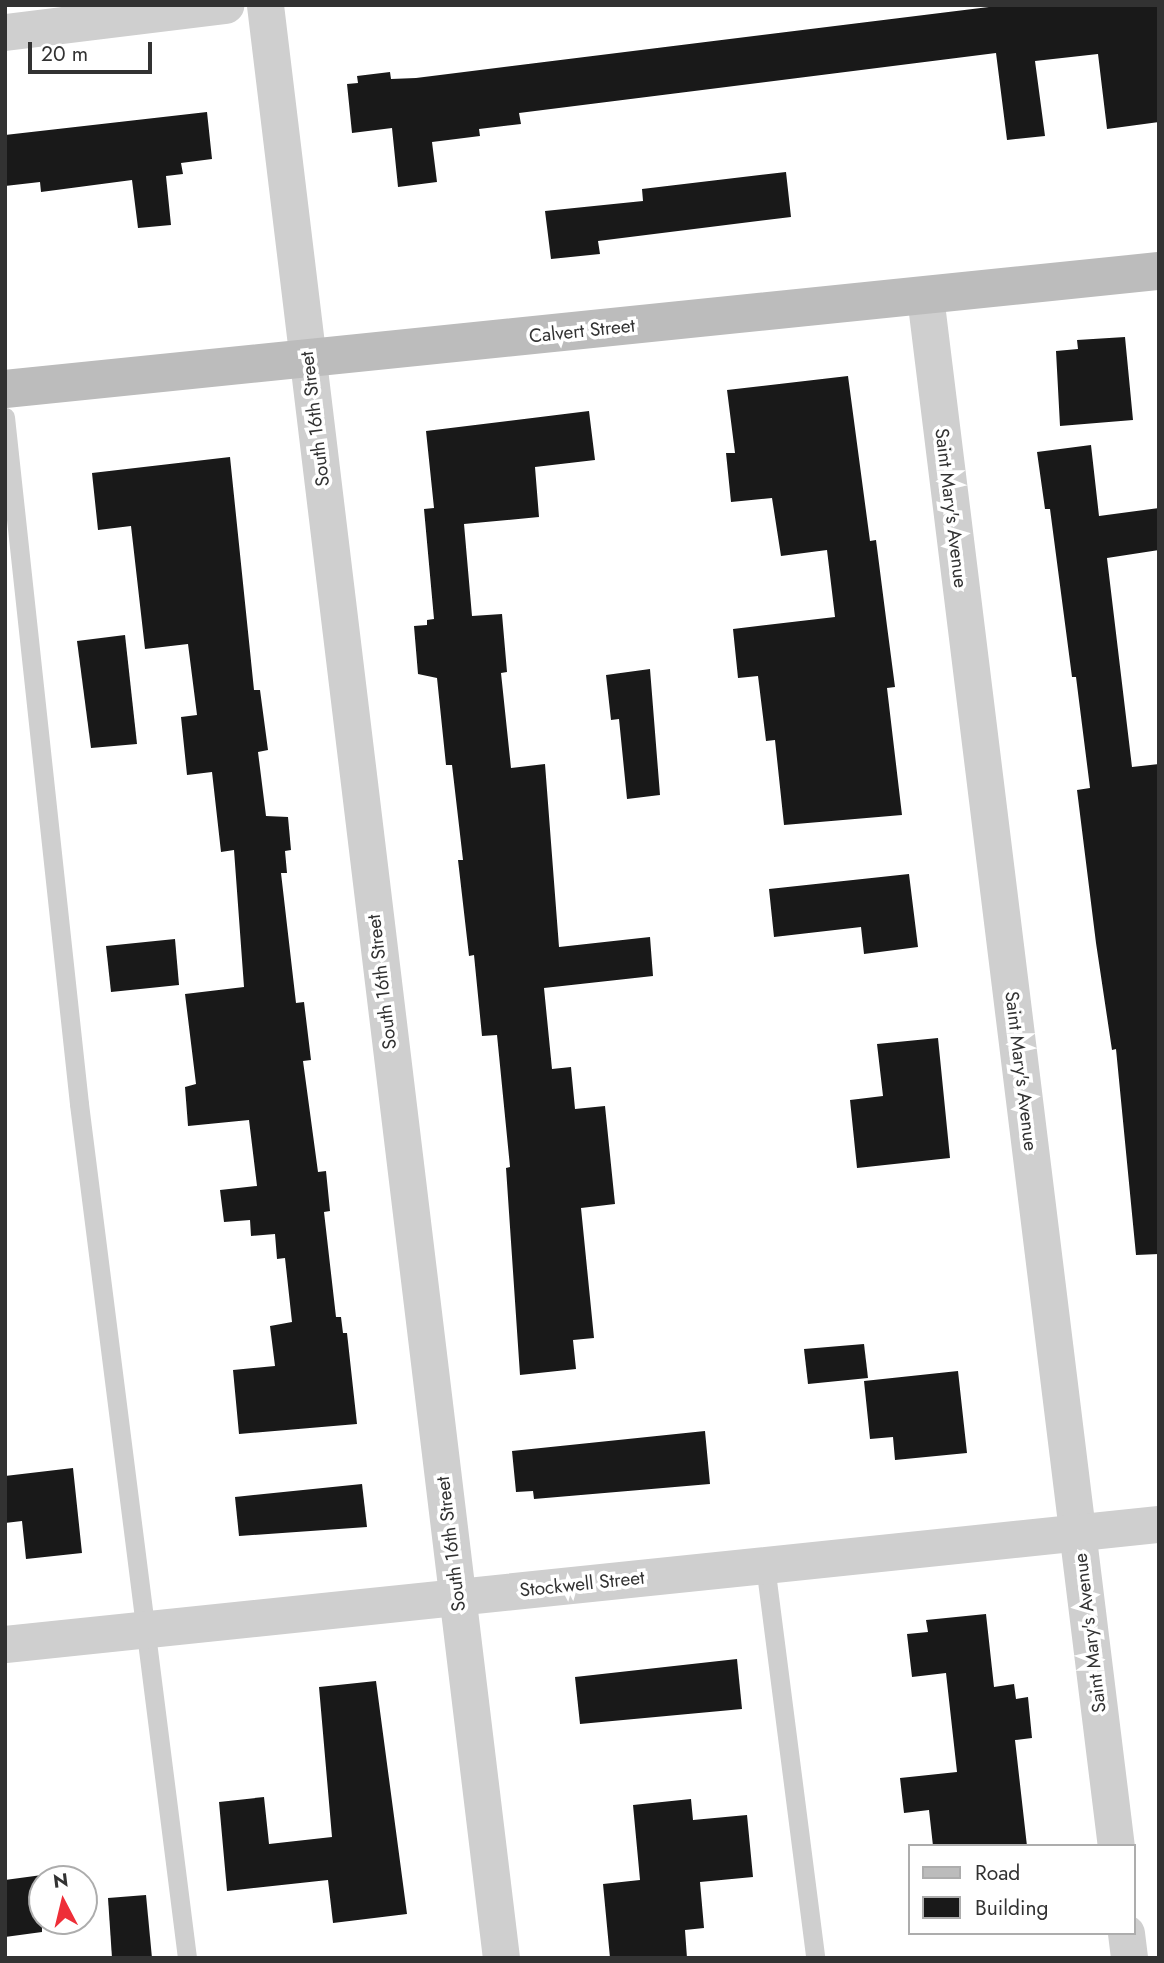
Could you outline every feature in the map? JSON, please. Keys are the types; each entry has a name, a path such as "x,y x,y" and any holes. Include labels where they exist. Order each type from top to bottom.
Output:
{"street":[{"path":"5,32 225,5"},
{"name":"South 16th Street","path":"265,5 501,1958"},
{"name":"Calvert Street","path":"5,390 1159,271"},
{"name":"Saint Mary's Avenue","path":"925,296 1116,1844"},
{"name":"Stockwell Street","path":"5,1644 1159,1524"},
{"path":"1126,1935 1129,1958"}],"lane":[{"path":"5,416 80,1117 148,1629 187,1958"},
{"path":"765,1565 816,1958"}],"building":[{"path":"1005,5 1159,5 1159,122 1107,129 1098,54 1035,61 1045,136 1007,140 996,53 519,113 521,124 479,129 480,136 432,142 437,182 398,187 392,128 352,133 347,84 358,83 357,76 390,72 391,79 416,78"},
{"path":"207,112 212,159 181,163 183,174 166,176 171,225 138,228 132,180 41,192 40,182 5,186 5,135"},
{"path":"786,172 791,217 598,241 600,254 551,259 545,211 643,201 642,189"},
{"path":"1125,337 1133,420 1060,426 1056,351 1078,349 1077,340"},
{"path":"848,376 870,541 876,540 895,687 887,688 902,815 784,825 775,740 766,741 758,676 738,678 733,629 835,617 827,550 781,556 772,498 731,502 726,453 735,453 727,390"},
{"path":"589,411 595,460 535,467 539,517 464,524 472,616 502,614 507,672 501,673 511,768 545,764 559,947 650,937 653,976 544,988 552,1069 571,1067 575,1109 605,1106 615,1204 581,1208 594,1338 573,1340 576,1369 520,1375 506,1168 510,1167 497,1035 482,1036 474,955 469,956 458,860 463,860 452,765 446,765 437,678 418,674 414,626 427,625 427,620 434,619 424,509 434,508 426,431"},
{"path":"1091,445 1099,516 1159,508 1159,550 1107,558 1132,767 1159,764 1159,1254 1136,1255 1116,1049 1112,1050 1077,790 1090,788 1050,509 1045,509 1037,452"},
{"path":"230,457 254,690 260,690 268,750 258,752 266,816 288,817 291,850 285,851 287,873 281,873 296,1003 304,1002 311,1060 303,1061 318,1172 326,1171 330,1211 324,1212 336,1317 341,1317 343,1333 347,1333 357,1424 239,1434 233,1370 275,1366 270,1326 292,1322 285,1258 277,1259 275,1234 251,1236 250,1220 224,1222 220,1190 257,1186 249,1120 188,1126 185,1087 196,1084 185,994 244,987 234,850 221,852 212,772 187,775 181,717 197,715 188,644 145,649 131,526 98,530 92,473"},
{"path":"125,635 137,744 91,748 77,641"},
{"path":"650,669 660,795 627,799 619,719 611,720 606,675"},
{"path":"909,874 918,947 864,954 861,927 774,937 769,889"},
{"path":"175,939 179,985 111,992 106,946"},
{"path":"938,1038 950,1158 857,1168 850,1100 883,1096 877,1044"},
{"path":"864,1344 868,1378 808,1384 804,1349"},
{"path":"958,1371 967,1453 895,1460 893,1437 870,1439 864,1381"},
{"path":"705,1431 710,1484 534,1499 533,1491 516,1492 512,1451"},
{"path":"73,1468 82,1553 26,1559 22,1521 5,1523 5,1476"},
{"path":"362,1484 367,1527 239,1536 235,1497"},
{"path":"986,1614 994,1687 1014,1684 1016,1699 1028,1697 1032,1738 1015,1740 1027,1844 933,1844 929,1810 904,1813 900,1778 957,1772 946,1673 912,1677 907,1634 928,1632 926,1620"},
{"path":"737,1659 742,1709 580,1724 575,1677"},
{"path":"376,1681 407,1914 333,1923 328,1880 227,1891 219,1802 264,1797 269,1844 332,1837 319,1687"},
{"path":"691,1799 693,1820 747,1815 753,1877 700,1882 704,1928 685,1930 687,1958 610,1958 603,1884 640,1880 633,1805"},
{"path":"28,1877 28,1934 5,1937 5,1880"},
{"path":"146,1895 152,1958 112,1958 108,1898"}]}
